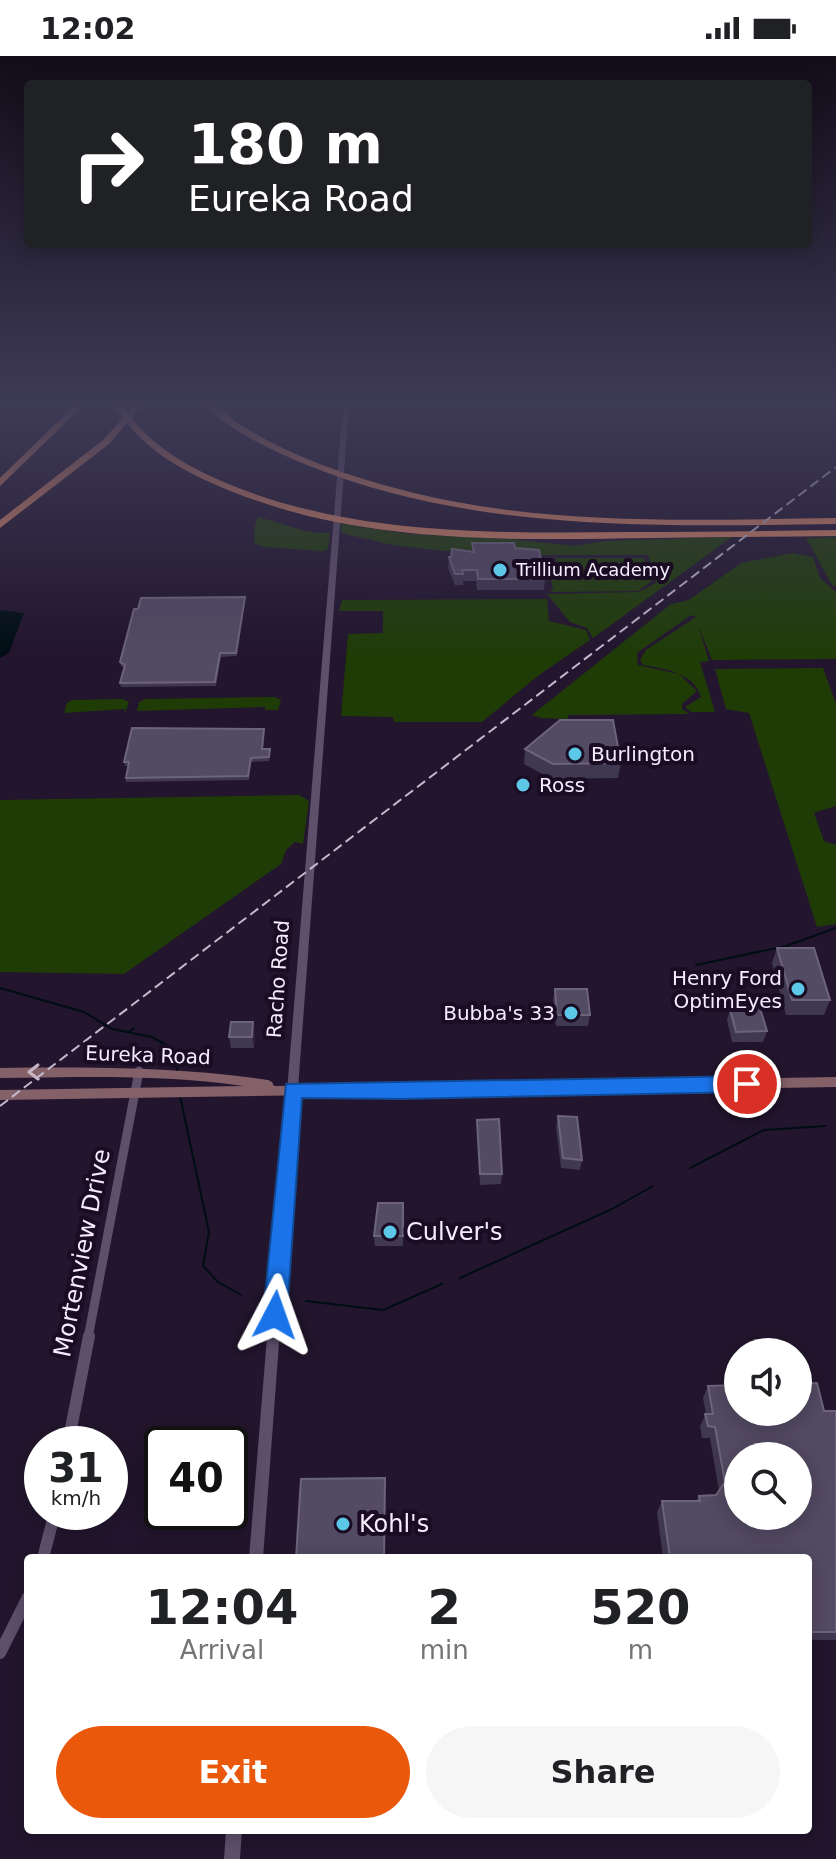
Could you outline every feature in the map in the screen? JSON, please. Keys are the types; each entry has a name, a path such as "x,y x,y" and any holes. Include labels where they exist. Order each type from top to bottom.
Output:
{"highway":[{"path":"0,525 46,488"},
{"path":"232,488 349,522 476,535 836,533"},
{"path":"389,488 428,499 532,515 631,522 836,521"}],"main road":[{"name":"Eureka Road","path":"0,1073 139,1071 198,1075 293,1090"},
{"name":"Eureka Road","path":"0,1095 836,1082"}],"street":[{"name":"Racho Road","path":"256,1554 339,488"},
{"name":"Mortenview Drive","path":"71,1426 139,1071"},
{"path":"44,1554 50,1530"},
{"path":"0,1653 24,1605"},
{"path":"232,1859 234,1834"}],"green space":[{"path":"258,517 305,531 330,532 328,549 264,547 254,543"},
{"path":"341,524 410,534 575,546 605,541 732,537 593,638 587,628 570,622 547,594 639,592 656,583 648,555 540,555 537,550 443,551 393,545 341,533"},
{"path":"836,537 836,586 832,585 806,538"},
{"path":"793,553 813,557 820,578 836,592 836,659 712,660 698,625 709,661 700,662 715,712 691,712 685,707 701,697 692,682 679,674 697,691 682,704 682,709 689,714 569,715 567,719 532,715 671,604 689,600 741,563","holes":["691,615 696,617 646,650 640,660 643,665 679,674 638,665 637,653"]},
{"path":"556,558 644,558 652,581 638,591 550,592 553,589 549,571 563,568 557,565"},
{"path":"547,599 549,621 586,630 590,640 539,675 482,722 394,722 393,717 341,716 348,634 383,633 383,611 339,611 342,600"},
{"path":"823,668 836,704 836,806 814,813 824,841 836,845 836,924 817,927 749,713 726,709 715,669"},
{"path":"275,697 281,700 278,710 265,710 265,707 137,711 139,702 146,699"},
{"path":"123,699 129,702 125,713 124,709 64,713 67,703 72,700"},
{"path":"299,795 309,801 303,844 295,842 286,850 281,864 124,974 0,972 0,800"}],"shaded area":[{"path":"0,610 24,613 9,653 0,658"}],"building":[{"path":"472,543 514,543 515,548 539,550 545,579 478,579 477,570 462,570 463,574 455,574 449,557 452,549 474,552"},
{"path":"245,597 236,653 220,653 215,682 120,683 125,665 120,662 134,609 138,609 141,598"},
{"path":"560,720 613,720 621,763 553,764 525,749"},
{"path":"132,728 264,729 262,749 270,749 269,757 251,758 248,776 126,778 129,762 124,762"},
{"path":"777,948 814,948 830,1000 792,1000"},
{"path":"555,989 587,989 590,1015 557,1015"},
{"path":"760,1008 767,1031 736,1032 730,1009"},
{"path":"231,1022 253,1022 252,1037 229,1037"},
{"path":"558,1116 577,1117 582,1160 563,1158"},
{"path":"499,1119 502,1174 480,1174 477,1120"},
{"name":"Culver's","path":"378,1203 403,1203 403,1236 374,1236"},
{"path":"812,1383 817,1383 824,1411 836,1411 836,1632 812,1632 812,1554 669,1554 662,1501 700,1501 699,1496 716,1495 724,1483 724,1530 812,1530 812,1442 724,1442 724,1476 715,1427 708,1426 705,1414 713,1414 708,1386 724,1385 724,1426 812,1426"},
{"name":"Kohl's","path":"385,1478 384,1554 296,1554 301,1479"}],"waterway":[{"path":"696,965 786,946 836,928"},
{"path":"0,988 84,1012 112,1029 152,1037 172,1048 178,1074"},
{"path":"129,1032 134,1028"},
{"path":"180,1096 209,1232 203,1266 218,1282 241,1295"},
{"path":"690,1168 764,1130 825,1126"},
{"path":"460,1278 612,1209 653,1186"},
{"path":"306,1301 383,1310 442,1284"}],"railway":[{"path":"0,1106 808,488"}],"place":[{"name":"Trillium Academy","path":"500,570"},
{"name":"Burlington","path":"575,754"},
{"name":"Ross","path":"523,785"},
{"name":"Henry Ford OptimEyes","path":"798,989"},
{"name":"Bubba's 33","path":"571,1013"},
{"name":"Culver's","path":"390,1232"},
{"name":"Kohl's","path":"343,1524"}],"route":[{"path":"275,1315 293,1090 402,1091 747,1084"}]}
